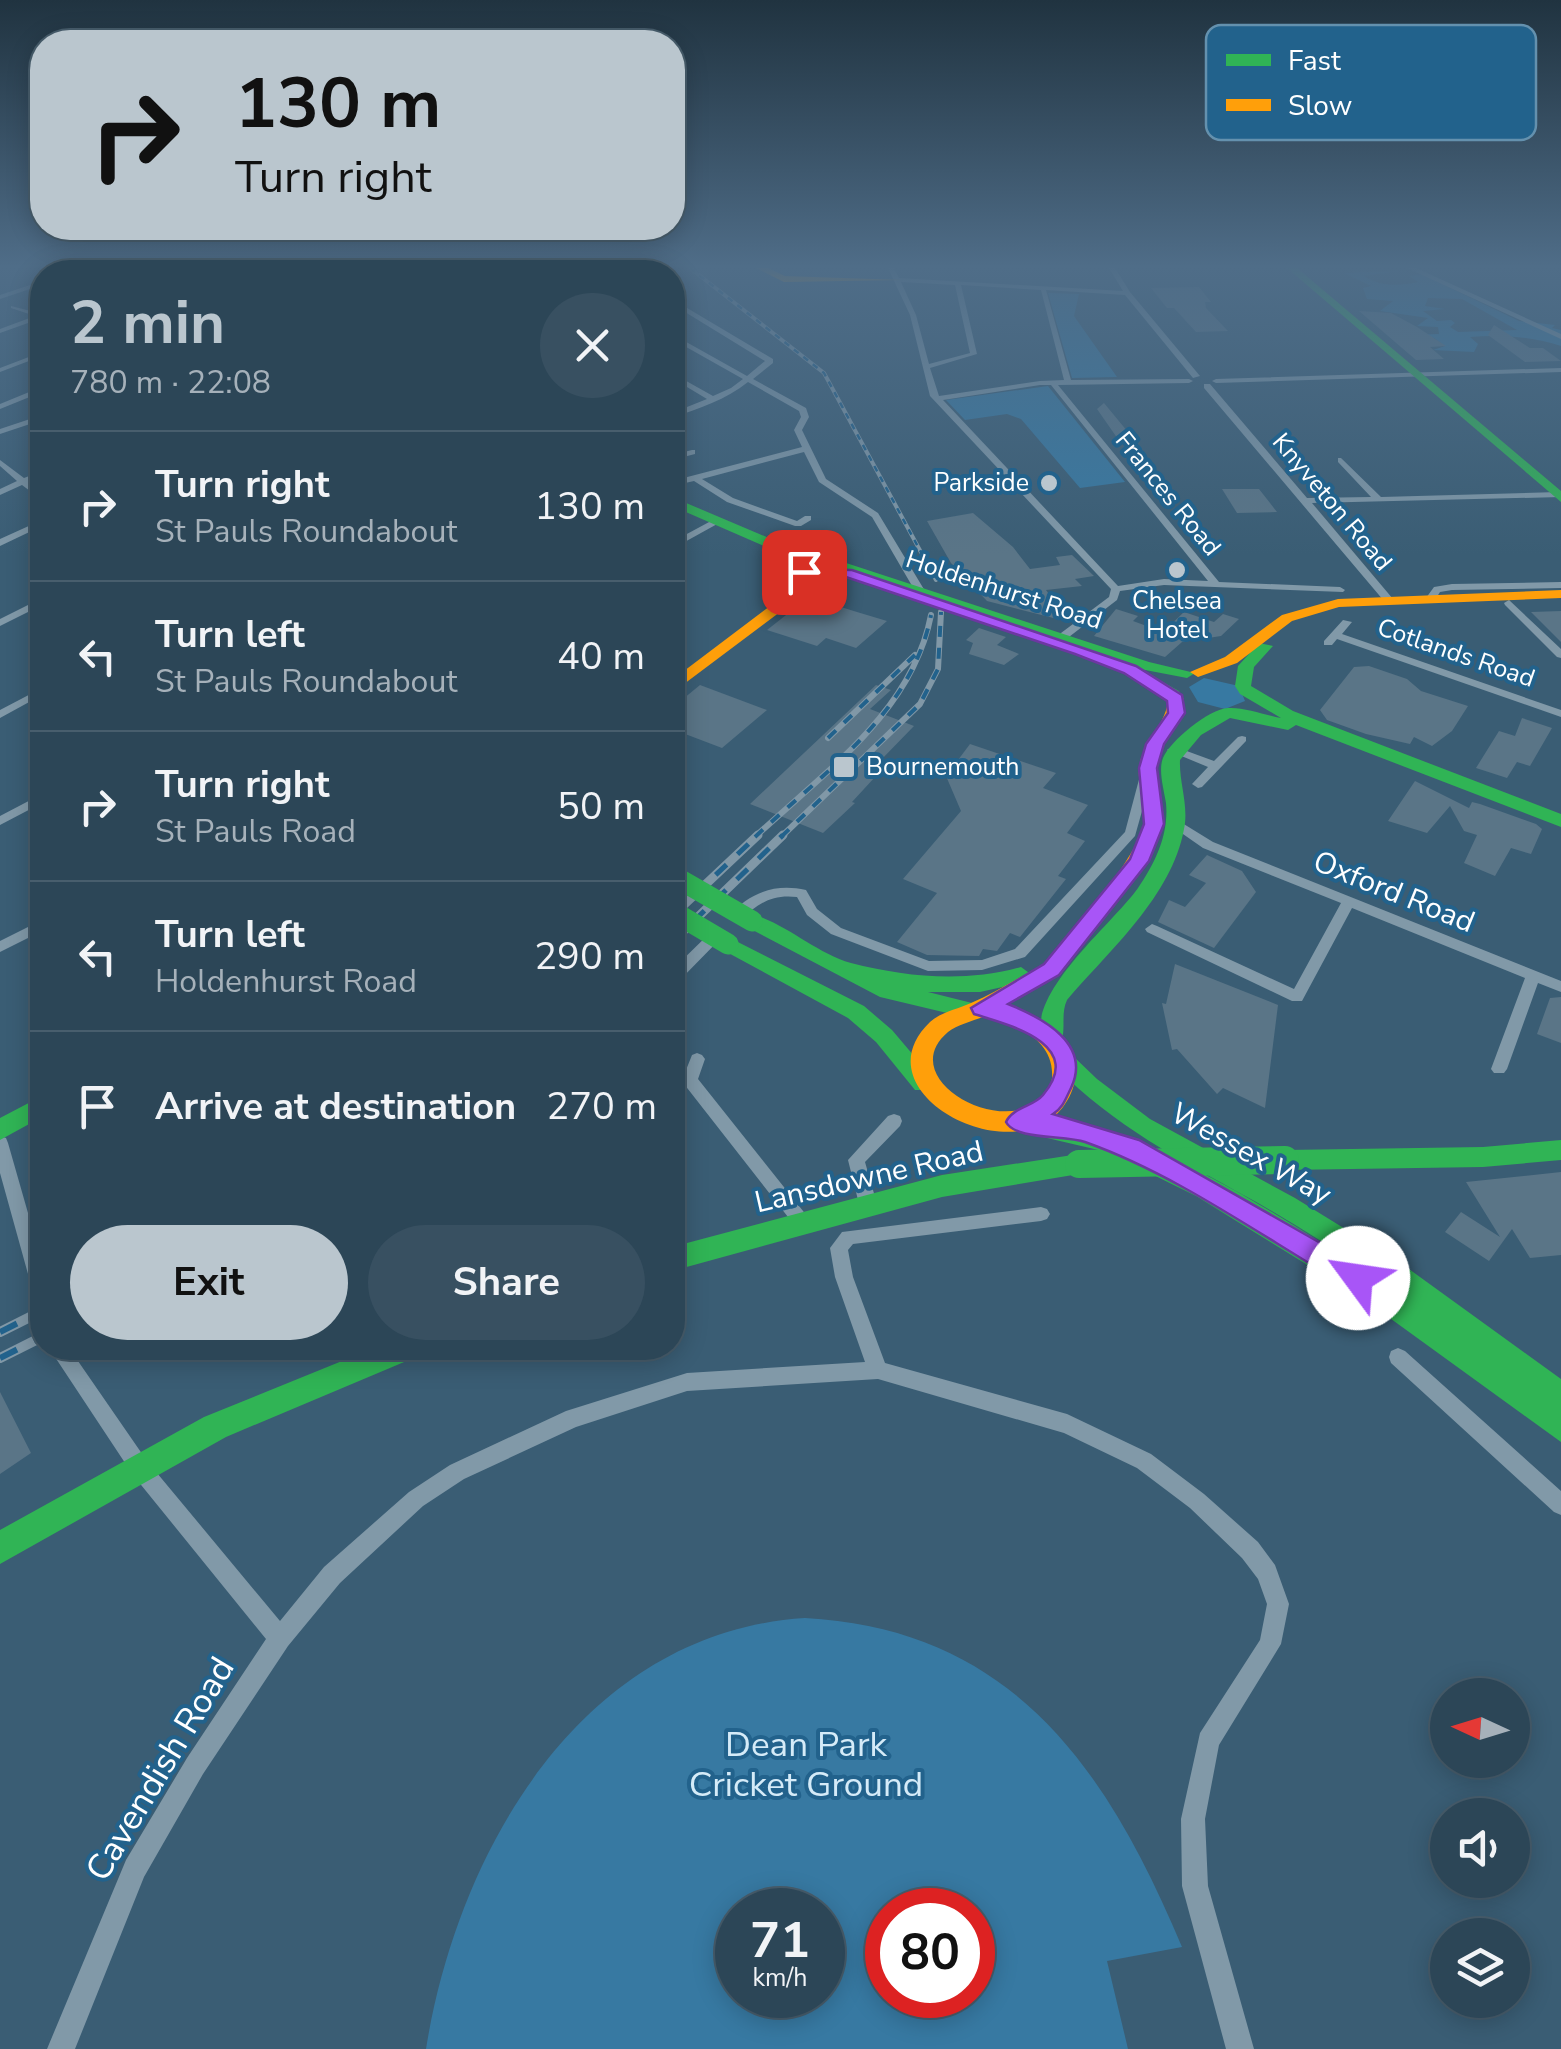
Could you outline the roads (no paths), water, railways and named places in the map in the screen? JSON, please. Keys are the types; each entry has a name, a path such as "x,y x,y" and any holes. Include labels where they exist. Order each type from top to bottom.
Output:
{"main road":[{"path":"1400,364 1559,497"},
{"path":"685,508 771,544 796,567 791,594 685,678"},
{"name":"Holdenhurst Road","path":"796,567 836,564 1146,666 1223,676 1244,688"},
{"name":"Holdenhurst Road","path":"796,567 847,573 1081,651 1130,669 1194,709 1226,713"},
{"path":"935,1096 922,1079 918,1060 921,1042 947,1016 975,1009 1052,970 1139,861 1151,838 1154,809 1148,768 1155,744 1176,713 1172,681 1231,660 1272,627 1338,603 1561,597"},
{"path":"1052,1038 1051,1010 1058,996 1173,834 1168,768 1173,750 1190,731 1248,702 1244,688 1246,666 1261,649 1310,620 1361,610 1561,597"},
{"path":"1244,688 1286,715 1422,768"},
{"path":"1226,713 1278,721 1473,786 1561,821"},
{"path":"1473,786 1561,812"},
{"path":"685,882 888,991 1021,1016 1052,1038 1065,1062 1064,1076 1051,1104 1018,1122 973,1119 935,1096 884,1036 856,1012 685,919"},
{"path":"822,956 896,981 952,989 1000,984 1042,966 1072,944"},
{"name":"Wessex Way","path":"1065,1062 1109,1110 1282,1204 1394,1272 1561,1397"},
{"path":"0,1130 30,1113"},
{"name":"Wessex Way","path":"1018,1122 1092,1131 1194,1182 1422,1320 1561,1427"},
{"name":"Lansdowne Road","path":"685,1255 942,1186 1079,1164 1483,1157 1561,1150"},
{"path":"0,1548 259,1406 376,1360"}],"street":[{"path":"719,364 803,410 805,417 798,430 822,480 875,515 915,588"},
{"path":"685,411 749,381 769,364"},
{"path":"926,364 936,399 1116,589"},
{"path":"927,367 941,364"},
{"path":"1063,364 1068,383"},
{"path":"1181,364 1192,378"},
{"path":"936,399 1053,383 1192,378 1211,383 1561,370"},
{"path":"685,383 714,400"},
{"name":"Frances Road","path":"1053,383 1214,583"},
{"name":"Knyveton Road","path":"1211,383 1388,600"},
{"path":"0,407 30,395"},
{"path":"0,432 30,422"},
{"path":"685,481 806,449"},
{"path":"685,454 692,452"},
{"path":"1341,460 1378,500"},
{"path":"0,462 30,487"},
{"path":"695,478 764,513 798,524 808,518"},
{"path":"0,492 30,479"},
{"path":"1304,501 1559,497"},
{"path":"685,539 714,523"},
{"path":"0,543 30,529"},
{"path":"1116,589 1164,582 1340,590"},
{"path":"1430,598 1437,589 1452,587 1561,585"},
{"path":"1062,638 1113,598 1116,589"},
{"path":"1509,603 1561,655"},
{"path":"0,623 30,607"},
{"name":"Cotlands Road","path":"1347,622 1332,639 1561,714"},
{"path":"0,715 30,698"},
{"path":"1198,784 1213,765 1239,748 1242,740"},
{"path":"1173,750 1213,765"},
{"path":"685,966 756,897 782,889 801,893 812,912 836,931 928,966 982,965 1020,953 1131,833 1148,768"},
{"path":"0,820 30,804"},
{"name":"Oxford Road","path":"1173,834 1208,845"},
{"name":"Oxford Road","path":"1173,834 1561,987"},
{"path":"1152,930 1297,998 1347,904"},
{"path":"0,947 30,931"},
{"path":"1500,1069 1534,976"},
{"path":"697,1059 690,1080 801,1221"},
{"path":"868,1204 856,1160 894,1122"},
{"path":"0,1143 30,1248"},
{"path":"878,1370 844,1277 839,1248 848,1237 1041,1214"},
{"path":"1398,1356 1561,1505"},
{"path":"66,1360 140,1468 280,1638"},
{"name":"Cavendish Road","path":"61,2049 135,1868 280,1638 332,1575 416,1499 457,1472 573,1418 687,1382 878,1370 1067,1424 1144,1461 1198,1501 1250,1550 1266,1572 1278,1604 1270,1644 1208,1742 1193,1819 1195,1886 1240,2049"}],"railway":[{"path":"812,364 824,373 936,580"},
{"path":"781,837 920,704 938,669 941,612"},
{"path":"755,837 836,764 885,711 921,650 931,615"},
{"path":"828,738 915,655"},
{"path":"685,904 758,835"},
{"path":"685,929 783,835"},
{"path":"0,1332 30,1317"},
{"path":"0,1358 30,1343"}],"place":[{"name":"Parkside","path":"1049,483"},
{"name":"Chelsea Hotel","path":"1177,570"},
{"name":"Bournemouth","path":"844,767"}],"park label":[{"name":"Dean Park Cricket Ground","path":"806,1764"}]}
